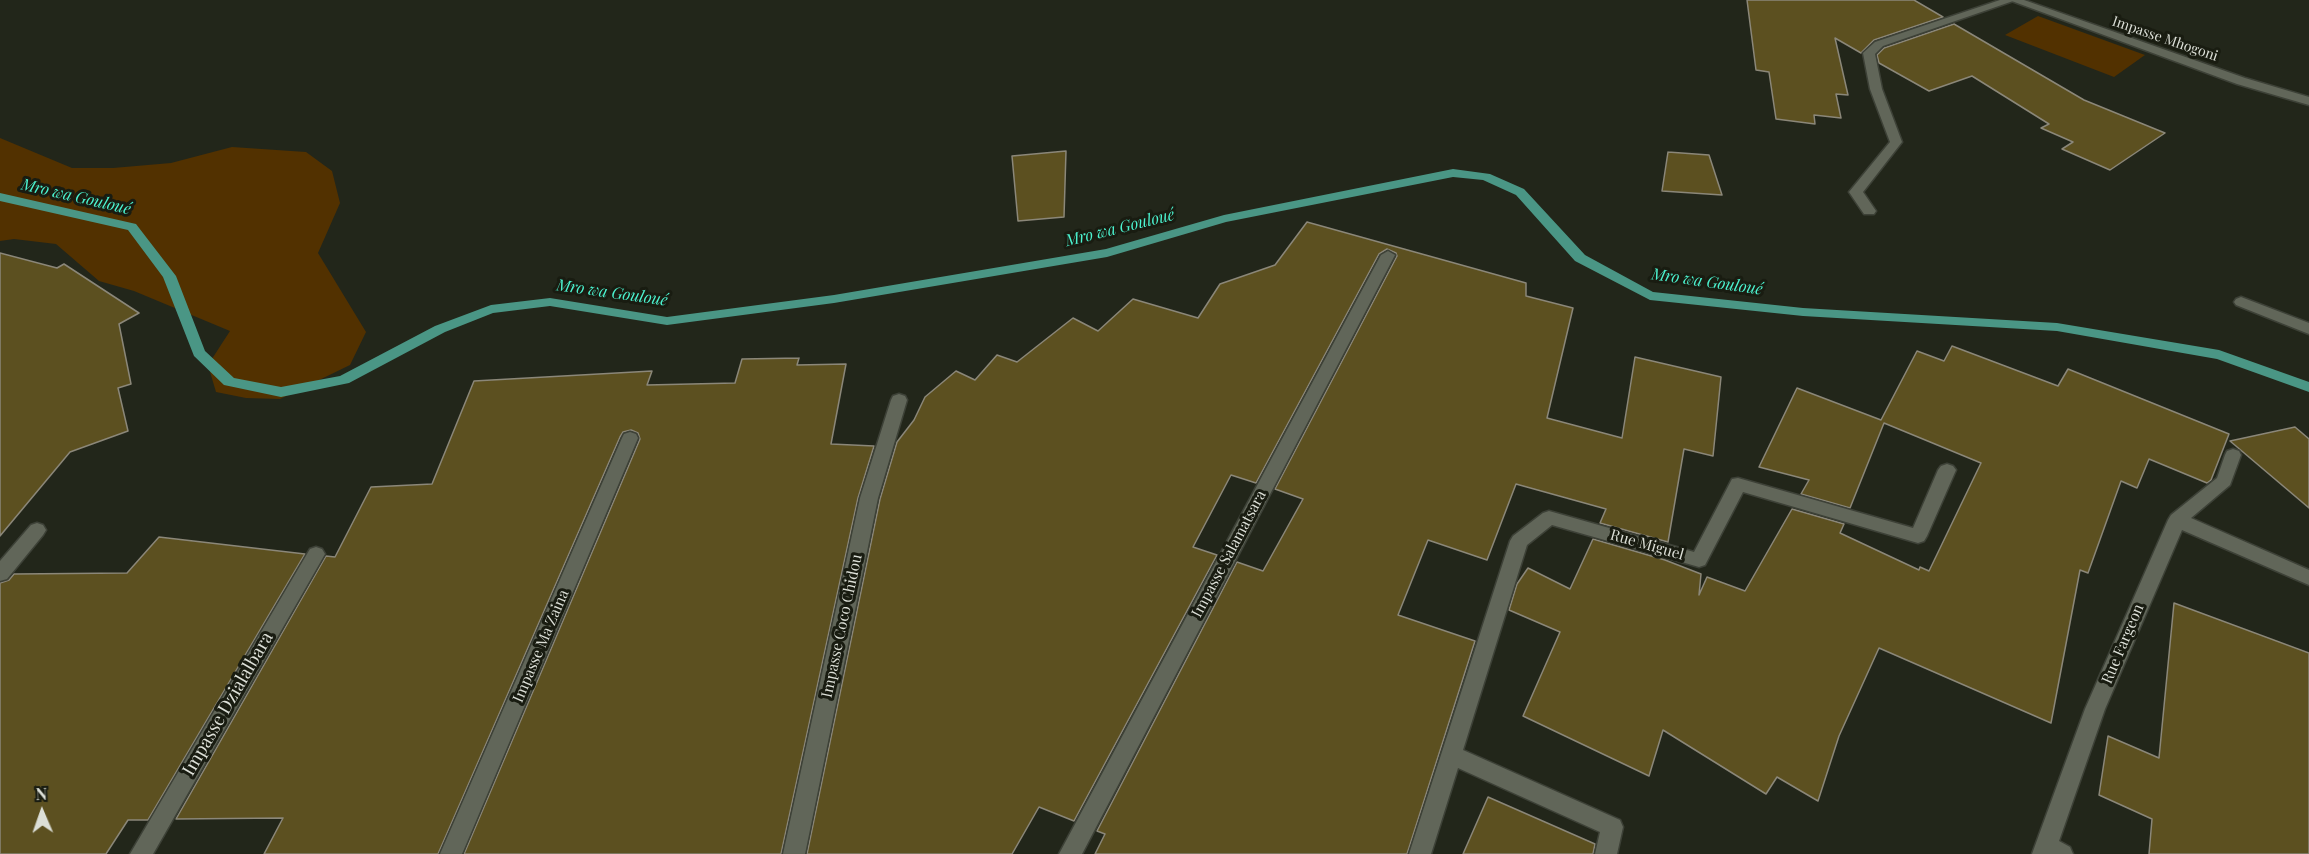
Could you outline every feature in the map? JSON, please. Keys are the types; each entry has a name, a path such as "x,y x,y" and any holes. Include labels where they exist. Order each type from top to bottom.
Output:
{"street":[{"name":"Impasse Mhogoni","path":"2012,0 2241,81 2309,101"},
{"path":"1869,211 1856,192 1896,142 1876,89 1869,53 1879,44 2012,0"},
{"name":"Impasse Salamatsara","path":"1070,854 1388,255"},
{"path":"2241,302 2309,329"},
{"name":"Impasse Coco Chidou","path":"794,854 869,498 899,400"},
{"name":"Impasse Ma Zaina","path":"451,854 630,438"},
{"name":"Rue Fargeon","path":"2051,852 2095,709 2177,520 2224,481 2233,455"},
{"name":"Rue Miguel","path":"1420,854 1519,542 1549,518 1698,560 1738,484 1918,536 1947,470"},
{"path":"2177,520 2309,578"},
{"path":"0,574 37,530"},
{"name":"Impasse Dzialalbara","path":"141,854 316,554"},
{"path":"1452,755 1612,828 1606,854"}],"shaded area":[{"path":"2038,16 2145,55 2114,77 2005,35"},
{"path":"0,138 72,168 113,168 171,163 232,147 306,152 332,171 340,203 318,253 366,332 350,365 280,399 246,398 216,392 208,365 230,331 134,291 99,281 56,244 14,239 0,241"}],"building":[{"path":"1747,0 1914,0 1943,17 1874,40 1861,53 1835,38 1848,95 1836,94 1841,118 1814,115 1815,124 1776,119 1769,72 1756,70"},
{"path":"1954,24 2084,100 2165,133 2110,170 2062,149 2073,142 2041,128 2049,124 1972,76 1929,91 1879,63 1877,55 1884,48"},
{"path":"1066,151 1064,217 1018,221 1012,156"},
{"path":"1668,152 1709,155 1722,195 1662,191"},
{"path":"1307,222 1526,283 1526,296 1573,308 1547,418 1622,438 1635,357 1721,377 1713,456 1684,449 1668,542 1600,523 1606,509 1516,484 1487,560 1428,540 1398,615 1475,641 1407,854 1095,854 1105,834 1097,831 1237,562 1263,571 1303,499 1275,489 1397,256 1396,253 1387,249 1379,254 1256,483 1231,475 1193,547 1217,555 1074,821 1039,807 1012,854 807,854 880,499 897,442 914,420 925,397 956,371 975,380 997,355 1017,362 1073,318 1098,331 1133,299 1198,318 1220,284 1275,265"},
{"path":"0,253 57,268 64,264 139,313 119,324 131,384 118,388 128,431 70,452 0,536"},
{"path":"1952,346 2058,386 2068,369 2229,434 2211,480 2207,483 2149,459 2137,488 2121,481 2088,573 2080,570 2051,723 1879,648 1839,736 1818,801 1777,777 1766,794 1663,730 1649,776 1523,716 1560,632 1509,610 1517,584 1528,568 1570,589 1593,539 1665,560 1701,574 1699,595 1707,577 1745,591 1792,509 1844,524 1840,533 1919,570 1920,567 1929,571 1981,463 1884,423 1850,508 1801,494 1809,480 1759,467 1797,388 1881,420 1917,351 1944,361"},
{"path":"799,358 797,365 846,364 831,444 874,446 858,498 781,854 464,854 640,439 638,433 631,430 623,432 620,437 438,854 264,854 283,818 176,819 326,556 335,557 371,487 432,484 474,381 652,371 647,385 735,383 742,359"},
{"path":"2295,427 2309,439 2309,508 2230,441"},
{"path":"159,537 305,554 148,820 128,820 106,854 0,854 0,583 9,580 14,574 127,573"},
{"path":"2174,603 2309,653 2309,854 2149,854 2152,819 2099,795 2108,736 2159,758"},
{"path":"1488,797 1595,844 1593,854 1463,854"}],"waterway":[{"name":"Mro wa Gouloué","path":"0,197 132,227 169,276 199,353 229,382 281,392 344,380 440,329 491,309 550,302 667,321 834,299 1107,253 1224,219 1453,173 1486,177 1520,192 1580,258 1650,296 1803,312 2057,327 2219,355 2309,387"}]}
